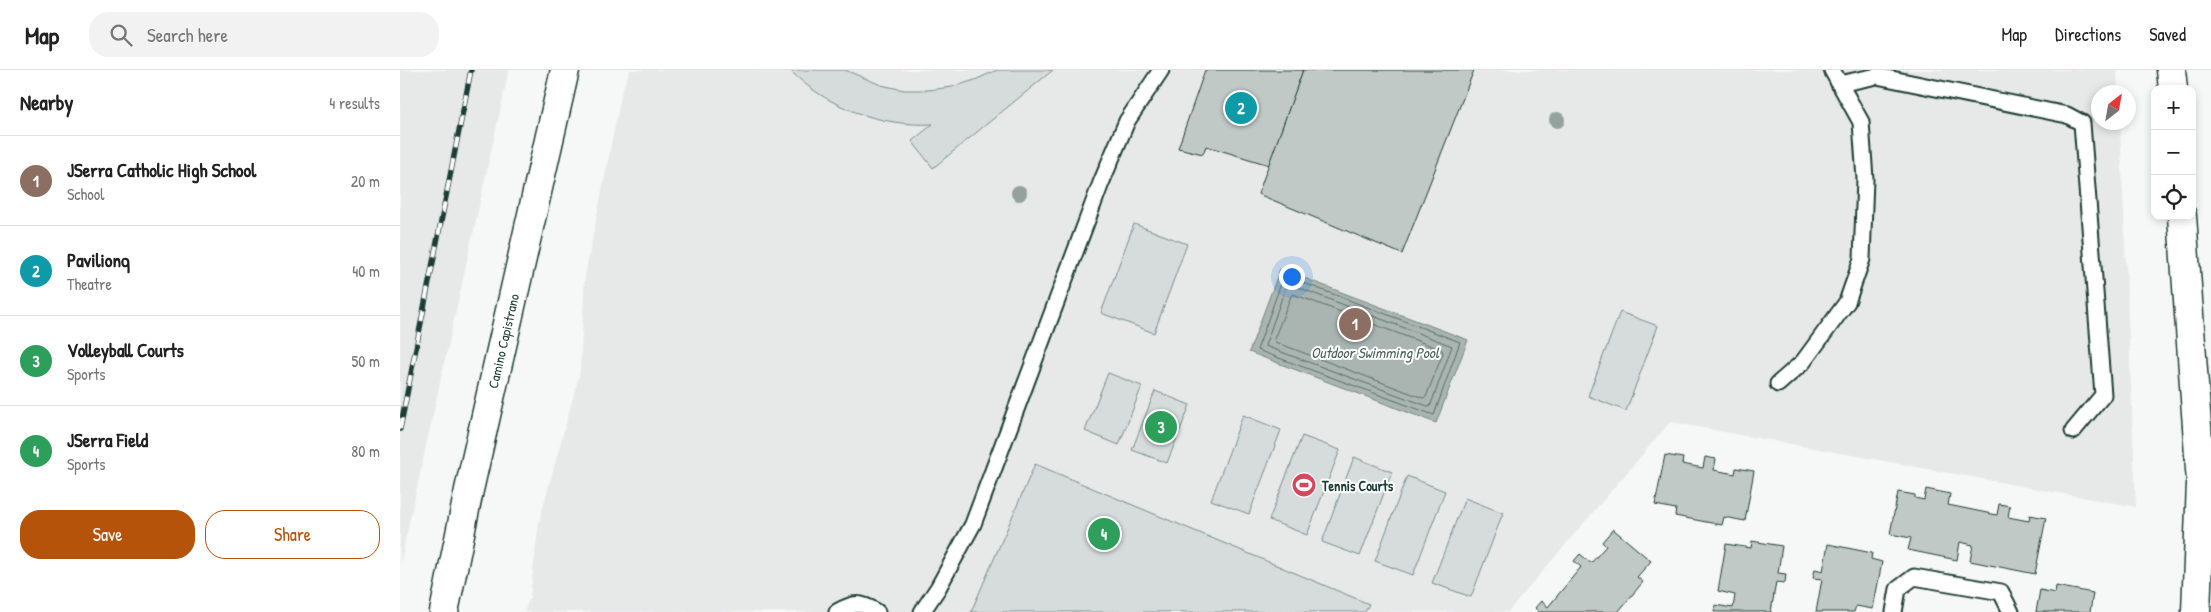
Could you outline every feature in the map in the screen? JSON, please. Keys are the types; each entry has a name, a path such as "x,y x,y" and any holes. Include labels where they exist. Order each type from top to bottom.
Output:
{"main road":[{"name":"Camino Capistrano","path":"444,612 473,470 565,70"},
{"path":"2171,70 2172,85"},
{"path":"2182,220 2201,483 2196,612"}],"lane":[{"path":"922,612 938,588 973,524 1101,183 1127,122 1161,70"},
{"path":"1778,384 1803,362 1847,302 1862,259 1865,179 1861,122 1832,70"},
{"path":"1840,84 1877,76 2068,115 2082,123 2103,395 2073,430"},
{"path":"1894,612 1898,589 1914,577 2001,592 2011,612"},
{"path":"837,612 850,604 866,605 878,612"}],"shaded area":[{"path":"400,70 509,70 400,564"},
{"path":"630,70 2117,70 2118,85 2091,85 2091,130 2120,130 2136,507 1670,422 1508,612 524,612 530,597 539,522 580,372 585,276 622,91"},
{"path":"790,70 845,70 881,85 904,90 928,90 952,87 975,80 997,70 1053,70 933,168 912,141 933,124 894,122 856,112 820,94"},
{"path":"1134,224 1187,244 1154,333 1101,313"},
{"path":"1620,312 1658,326 1626,411 1588,396"},
{"path":"1108,373 1142,386 1119,445 1085,431"},
{"path":"1155,391 1190,405 1167,463 1132,450"},
{"path":"1243,415 1281,430 1249,514 1211,500"},
{"name":"Tennis Courts","path":"1302,436 1340,450 1307,535 1269,520"},
{"path":"1354,457 1392,472 1360,556 1322,542"},
{"path":"1035,464 1369,604 1365,612 971,612"},
{"path":"1407,476 1445,491 1413,575 1375,561"},
{"path":"1465,498 1503,513 1471,597 1432,583"}],"water":[{"name":"Outdoor Swimming Pool","path":"1280,269 1468,340 1436,423 1249,352"}],"building":[{"path":"1205,70 1303,70 1269,165 1206,146 1203,154 1178,148"},
{"path":"1303,70 1474,70 1402,254 1258,194"},
{"path":"1665,455 1683,458 1682,464 1703,468 1705,457 1716,459 1714,470 1735,474 1736,468 1754,471 1745,521 1724,517 1722,525 1675,516 1676,509 1655,505"},
{"path":"1926,489 1950,494 1948,505 1997,515 1999,504 2010,506 2008,517 2029,521 2030,515 2046,518 2035,574 1970,561 1973,545 1960,542 1957,560 1908,550 1911,538 1890,534 1898,492 1915,495 1915,498 1924,500"},
{"path":"1613,529 1651,561 1637,577 1643,582 1618,612 1539,612 1535,608 1541,601 1548,607 1581,567 1574,561 1580,554 1591,563 1606,546 1602,542"},
{"path":"1752,541 1782,546 1778,573 1786,574 1785,583 1776,582 1771,612 1714,612 1715,605 1733,608 1735,595 1718,591 1726,544 1751,548"},
{"path":"1828,544 1872,553 1871,559 1882,562 1873,609 1856,606 1854,612 1816,612 1822,579 1813,578 1815,569 1823,571"},
{"path":"2056,586 2093,593 2090,612 2036,612 2040,590 2055,593"}],"railway":[{"path":"400,429 471,70"}],"place":[{"name":"Pavilionq","path":"1241,108"},
{"name":"JSerra Catholic High School","path":"1355,324"},
{"name":"Volleyball Courts","path":"1161,427"},
{"name":"Tennis Courts","path":"1304,485"},
{"name":"JSerra Field","path":"1104,534"}]}
